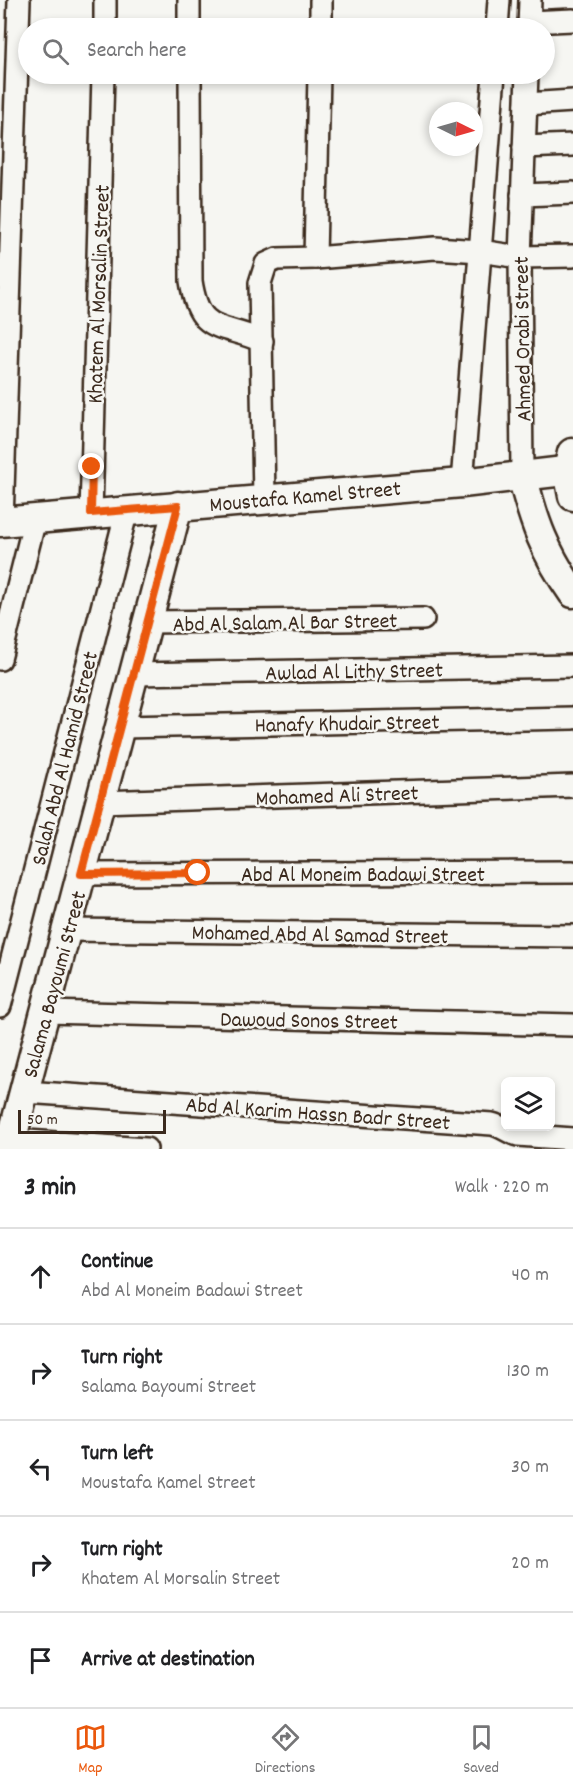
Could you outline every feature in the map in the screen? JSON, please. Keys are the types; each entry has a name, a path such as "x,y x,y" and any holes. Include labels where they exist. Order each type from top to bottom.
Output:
{"street":[{"path":"19,18 20,0"},
{"path":"105,0 105,18"},
{"path":"189,0 189,18"},
{"path":"321,0 321,18"},
{"path":"498,18 499,0"},
{"path":"529,18 530,0"},
{"path":"555,22 573,20"},
{"path":"1,522 18,55"},
{"name":"Khatem Al Morsalin Street","path":"91,513 103,84"},
{"path":"189,84 191,281 194,299 199,312 208,322 262,341"},
{"path":"315,258 320,84"},
{"path":"462,483 493,84"},
{"name":"Ahmed Orabi Street","path":"527,84 520,257 522,475 542,543 573,593"},
{"path":"526,104 573,100"},
{"path":"524,147 573,145"},
{"path":"522,195 573,193"},
{"path":"264,498 260,284 266,264 277,259 435,248 520,257 573,256"},
{"name":"Moustafa Kamel Street","path":"1,522 572,472"},
{"name":"Salama Bayoumi Street","path":"10,1144 178,506"},
{"name":"Salah Abd Al Hamid Street","path":"0,1006 126,510"},
{"path":"0,659 35,519"},
{"name":"Abd Al Salam Al Bar Street","path":"148,622 423,619"},
{"name":"Awlad Al Lithy Street","path":"134,674 573,666"},
{"name":"Hanafy Khudair Street","path":"120,727 573,718"},
{"name":"Mohamed Ali Street","path":"100,802 573,786"},
{"name":"Abd Al Moneim Badawi Street","path":"81,874 573,872"},
{"name":"Mohamed Abd Al Samad Street","path":"67,930 573,936"},
{"name":"Dawoud Sonos Street","path":"45,1012 573,1025"},
{"name":"Abd Al Karim Hassn Badr Street","path":"25,1092 492,1124 504,1127 518,1136 573,1139"},
{"path":"10,1144 146,1149"}],"route":[{"path":"92,467 91,513 178,506 81,874 198,873"}]}
